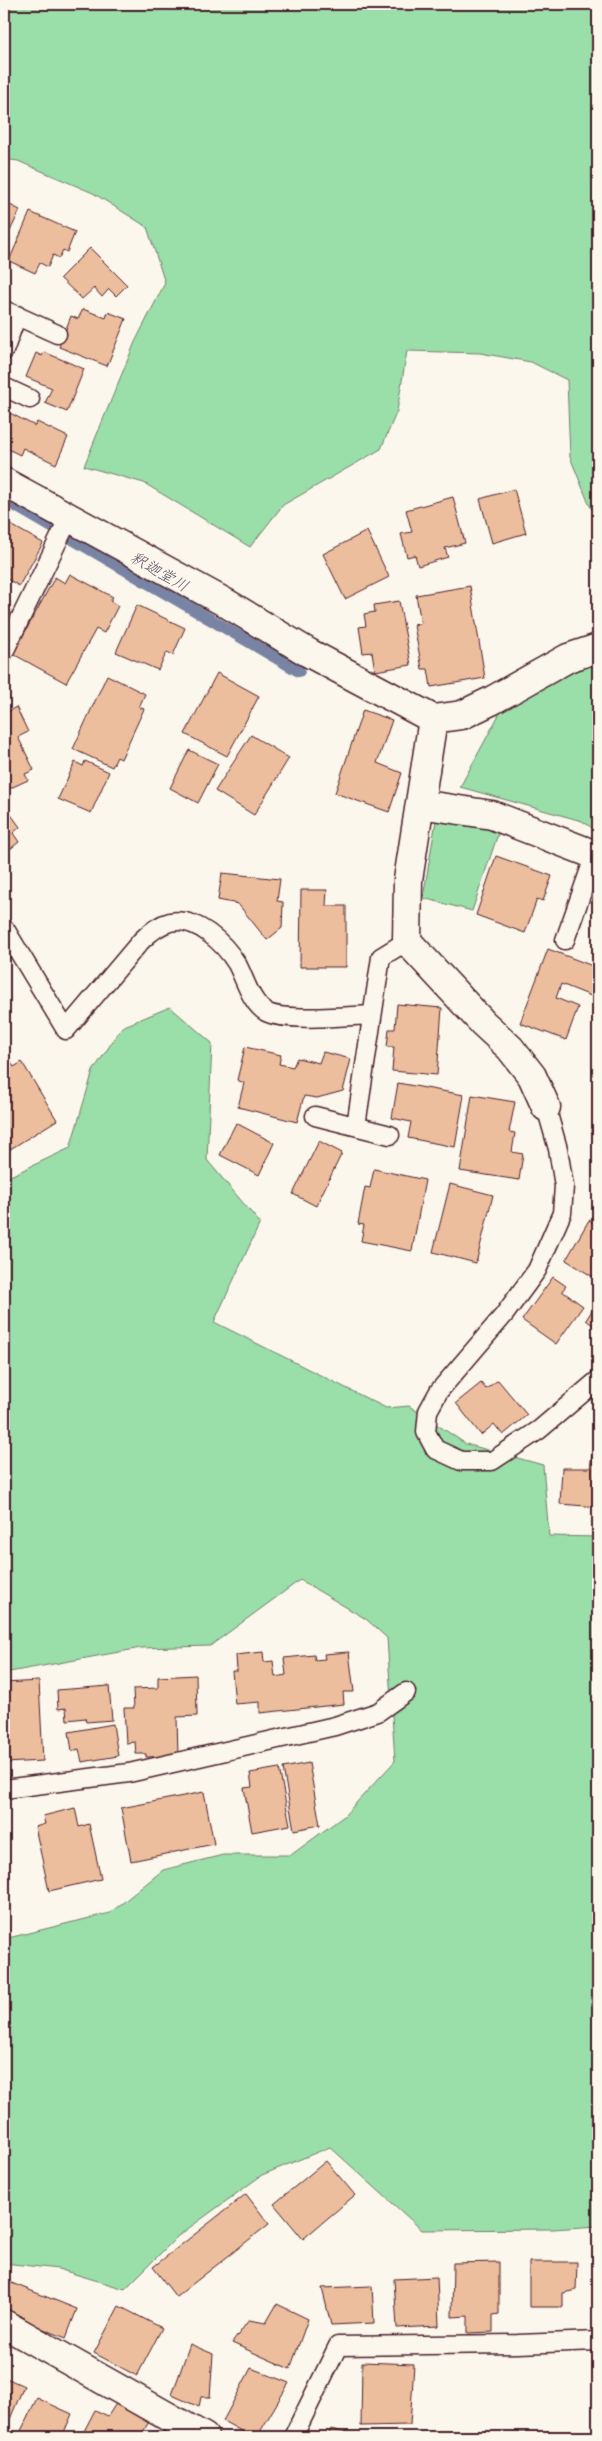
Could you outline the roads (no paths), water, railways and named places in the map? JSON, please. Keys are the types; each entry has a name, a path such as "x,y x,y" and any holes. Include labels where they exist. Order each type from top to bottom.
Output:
{"street":[{"path":"4,482 70,516 226,603 309,653 433,718 462,715 568,658 598,648"},
{"path":"433,718 408,880 407,941 515,1055 532,1076 546,1107"},
{"path":"420,804 492,816 597,856"},
{"path":"4,2324 204,2437"}],"lane":[{"path":"4,351 11,312 57,334"},
{"path":"4,387 30,399"},
{"path":"4,652 70,516"},
{"path":"565,940 597,856"},
{"path":"5,929 66,1030 141,941 153,930 170,922 189,922 224,946 236,963 259,1007 268,1013 283,1017 372,1015"},
{"path":"356,1126 381,956 407,941"},
{"path":"546,1107 558,1149 564,1186 562,1213 537,1270 504,1315 439,1391 428,1412 426,1432 435,1449 461,1461 492,1461 539,1430 598,1380"},
{"path":"315,1116 390,1135"},
{"path":"4,1789 129,1773 335,1726 378,1712 406,1692"},
{"path":"293,2437 338,2346 598,2341"}],"waterway":[{"name":"釈迦堂川","path":"4,499 299,671"}]}
